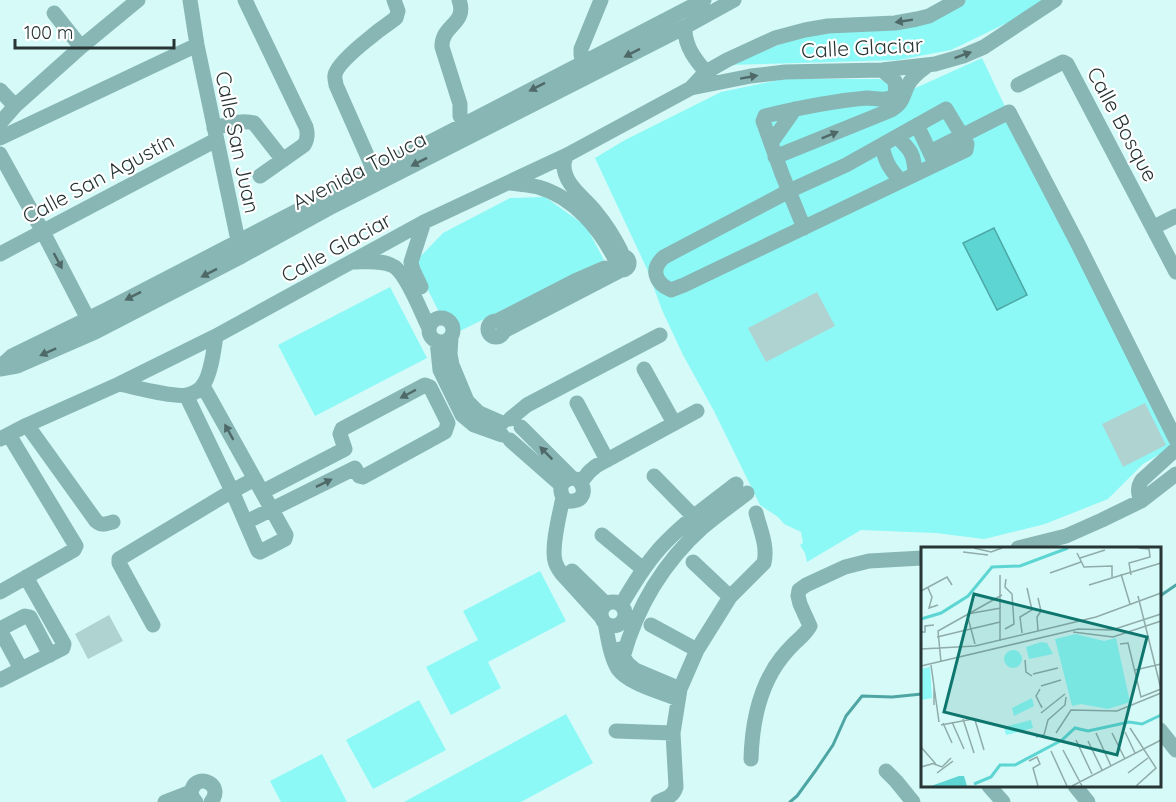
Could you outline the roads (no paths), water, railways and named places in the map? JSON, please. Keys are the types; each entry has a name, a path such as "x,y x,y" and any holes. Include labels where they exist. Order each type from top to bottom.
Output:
{"street":[{"path":"0,123 15,106 81,46 138,0"},
{"name":"Calle San Juan","path":"190,0 197,45 240,249"},
{"path":"245,0 306,127 307,140 304,145 260,176"},
{"path":"374,171 334,76 356,49 396,18 398,11 394,0"},
{"path":"459,0 462,11 459,18 441,40 460,104 460,116 473,127"},
{"path":"586,70 581,49 601,0"},
{"name":"Avenida Toluca","path":"586,70 704,0"},
{"name":"Avenida Toluca","path":"0,368 12,356 240,249 301,223 473,127 586,70 685,27 734,0"},
{"name":"Calle Glaciar","path":"4,437 216,336 424,222 567,155 710,78 728,60 775,38 828,26 895,23 917,19 929,16 958,0"},
{"name":"Calle Glaciar","path":"710,78 784,72 882,70 927,66 963,56 984,47 1055,0"},
{"path":"54,13 81,46"},
{"path":"685,27 684,36 690,51 710,78"},
{"path":"0,138 197,45"},
{"name":"Calle Bosque","path":"1018,85 1063,62 1068,64 1176,272"},
{"path":"895,101 896,91 902,82 927,66"},
{"path":"882,70 902,82"},
{"path":"0,90 15,106"},
{"path":"804,228 773,150 763,121 765,116 795,109 870,98 895,101"},
{"path":"773,150 842,130 895,101"},
{"path":"946,110 962,136 967,144 966,150 933,158 915,173 684,285 671,290 660,282 655,272 657,262 664,256 789,191 846,165 946,110"},
{"path":"962,136 1010,112 1176,440"},
{"name":"Calle San Agustín","path":"0,254 239,122 254,123 283,160"},
{"path":"917,124 933,158"},
{"name":"Avenida Toluca","path":"0,368 17,366 95,332 374,171 473,127"},
{"path":"897,137 909,149 914,160 915,173"},
{"path":"882,145 888,166 900,180"},
{"path":"0,154 88,319"},
{"path":"567,155 564,164 576,200"},
{"path":"501,326 595,278 619,263 615,240 594,209 576,200 562,198 539,188 510,183"},
{"path":"1154,227 1176,216"},
{"path":"424,222 412,258 412,266 438,331"},
{"path":"353,262 388,264 396,267 404,275 450,354 452,366 467,401 478,413 509,429 570,489"},
{"path":"509,429 527,405 660,335"},
{"path":"119,384 186,395 198,390 203,386 213,356 216,336"},
{"path":"644,369 674,423"},
{"path":"424,385 430,387 448,423 446,432 363,477 359,476 345,448 340,434 342,429 424,385"},
{"path":"186,395 260,552 286,538 203,386"},
{"path":"577,404 607,460"},
{"path":"679,694 635,670 627,663 609,615 569,568 563,556 563,548 570,489 588,472 607,460 697,411"},
{"path":"27,425 96,521 103,525 112,522"},
{"path":"0,592 74,550 76,546 4,437"},
{"path":"153,625 118,563 119,559 232,491 258,485 345,448"},
{"path":"1140,498 1138,486 1142,480 1176,449"},
{"path":"246,522 355,468"},
{"path":"1025,547 1066,536 1140,498 1176,474"},
{"path":"654,476 698,521"},
{"path":"679,694 629,679 619,670 614,661 609,615 661,547 742,488"},
{"path":"658,802 671,796 676,787 673,733 679,694 697,650 730,597 764,563 765,545 756,513"},
{"path":"623,657 633,626 657,579 684,546 698,521"},
{"path":"602,535 643,569"},
{"path":"751,759 755,716 768,679 781,658 808,631 810,626 800,604 799,590 845,567 869,561 921,558"},
{"path":"693,562 730,597"},
{"path":"0,678 63,648 64,644 26,577"},
{"path":"21,669 0,629 25,616 30,617 50,654"},
{"path":"651,625 697,650"},
{"path":"616,731 673,733"},
{"path":"1161,731 1176,750"},
{"path":"886,771 913,802"},
{"path":"165,802 194,799 193,786 199,781 206,781 215,791 211,802"},
{"path":"990,787 1003,802"},
{"path":"1076,787 1088,802"}],"waterway":[{"path":"1161,595 1176,585"},
{"path":"790,802 797,796 833,745 846,716 862,696 892,697 921,694"}]}
